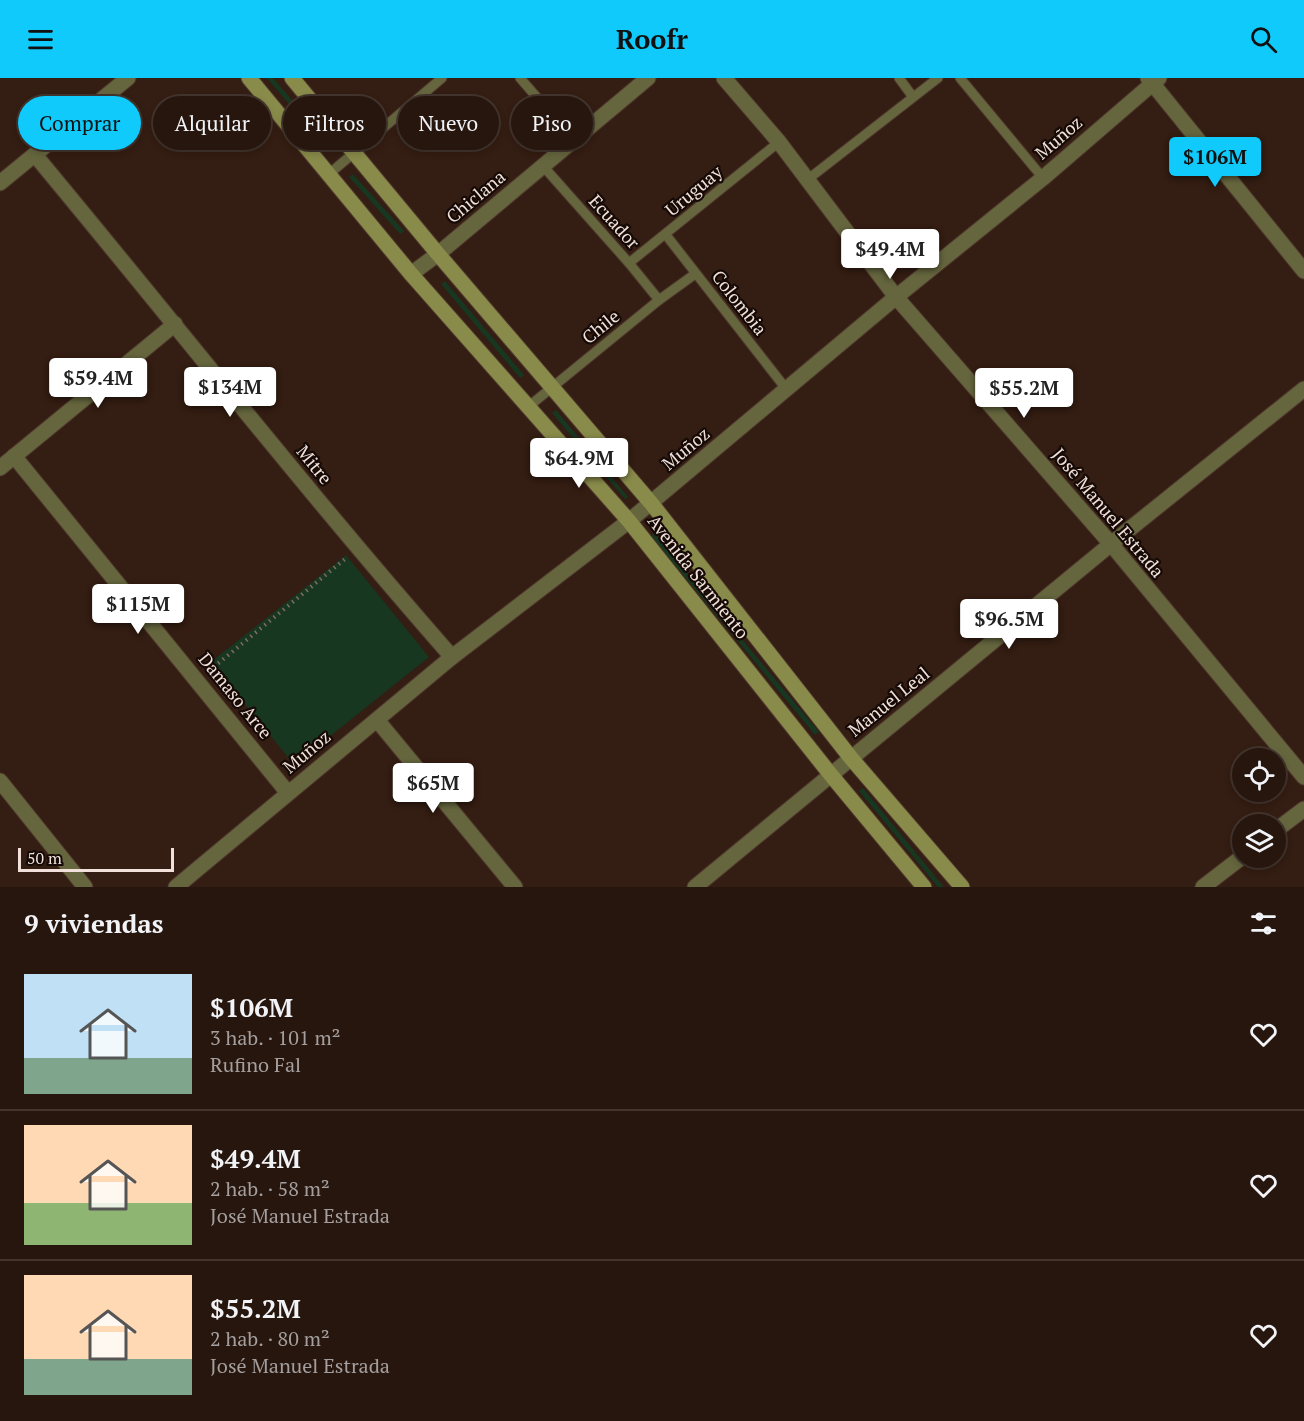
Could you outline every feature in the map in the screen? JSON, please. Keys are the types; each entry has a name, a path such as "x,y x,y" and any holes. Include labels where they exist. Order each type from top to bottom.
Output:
{"main road":[{"name":"Avenida Sarmiento","path":"249,78 411,274 629,521 924,887"},
{"name":"Avenida Sarmiento","path":"292,78 551,388 651,503 851,758 962,887"}],"street":[{"path":"0,183 128,78"},
{"name":"Chiclana","path":"593,124 648,78"},
{"name":"José Manuel Estrada","path":"724,78 778,142 896,297 1111,544 1304,777"},
{"path":"1153,80 1304,271"},
{"name":"Muñoz","path":"176,887 452,657 651,503 896,297 1043,178 1153,80"},
{"name":"Chiclana","path":"411,274 562,150"},
{"name":"Mitre","path":"34,155 175,324 357,549 452,657"},
{"path":"0,468 175,324"},
{"name":"Manuel Leal","path":"695,887 1111,544 1304,389"},
{"name":"Damaso Arce","path":"14,456 288,793"},
{"path":"377,720 514,887"},
{"path":"0,781 85,887"},
{"path":"1286,823 1304,809"},
{"path":"1203,887 1232,865"}],"lane":[{"path":"328,174 442,78"},
{"path":"520,78 536,96"},
{"path":"899,78 913,97"},
{"path":"807,180 938,78"},
{"path":"960,78 1043,178"},
{"name":"Uruguay","path":"629,263 778,142"},
{"name":"Ecuador","path":"543,166 659,300"},
{"name":"Colombia","path":"666,235 787,390"},
{"name":"Chile","path":"528,406 659,300 695,274"}],"path":[{"path":"197,681 357,549"}],"green space":[{"path":"267,78 273,78 288,96 283,97"},
{"path":"353,174 404,231 400,234 349,177"},
{"path":"445,281 524,375 520,378 441,284"},
{"path":"556,410 628,497 625,499 552,413"},
{"path":"654,533 819,732 815,735 651,536"},
{"path":"346,555 429,657 294,765 211,662"},
{"path":"863,788 944,887 938,887 859,791"}]}
